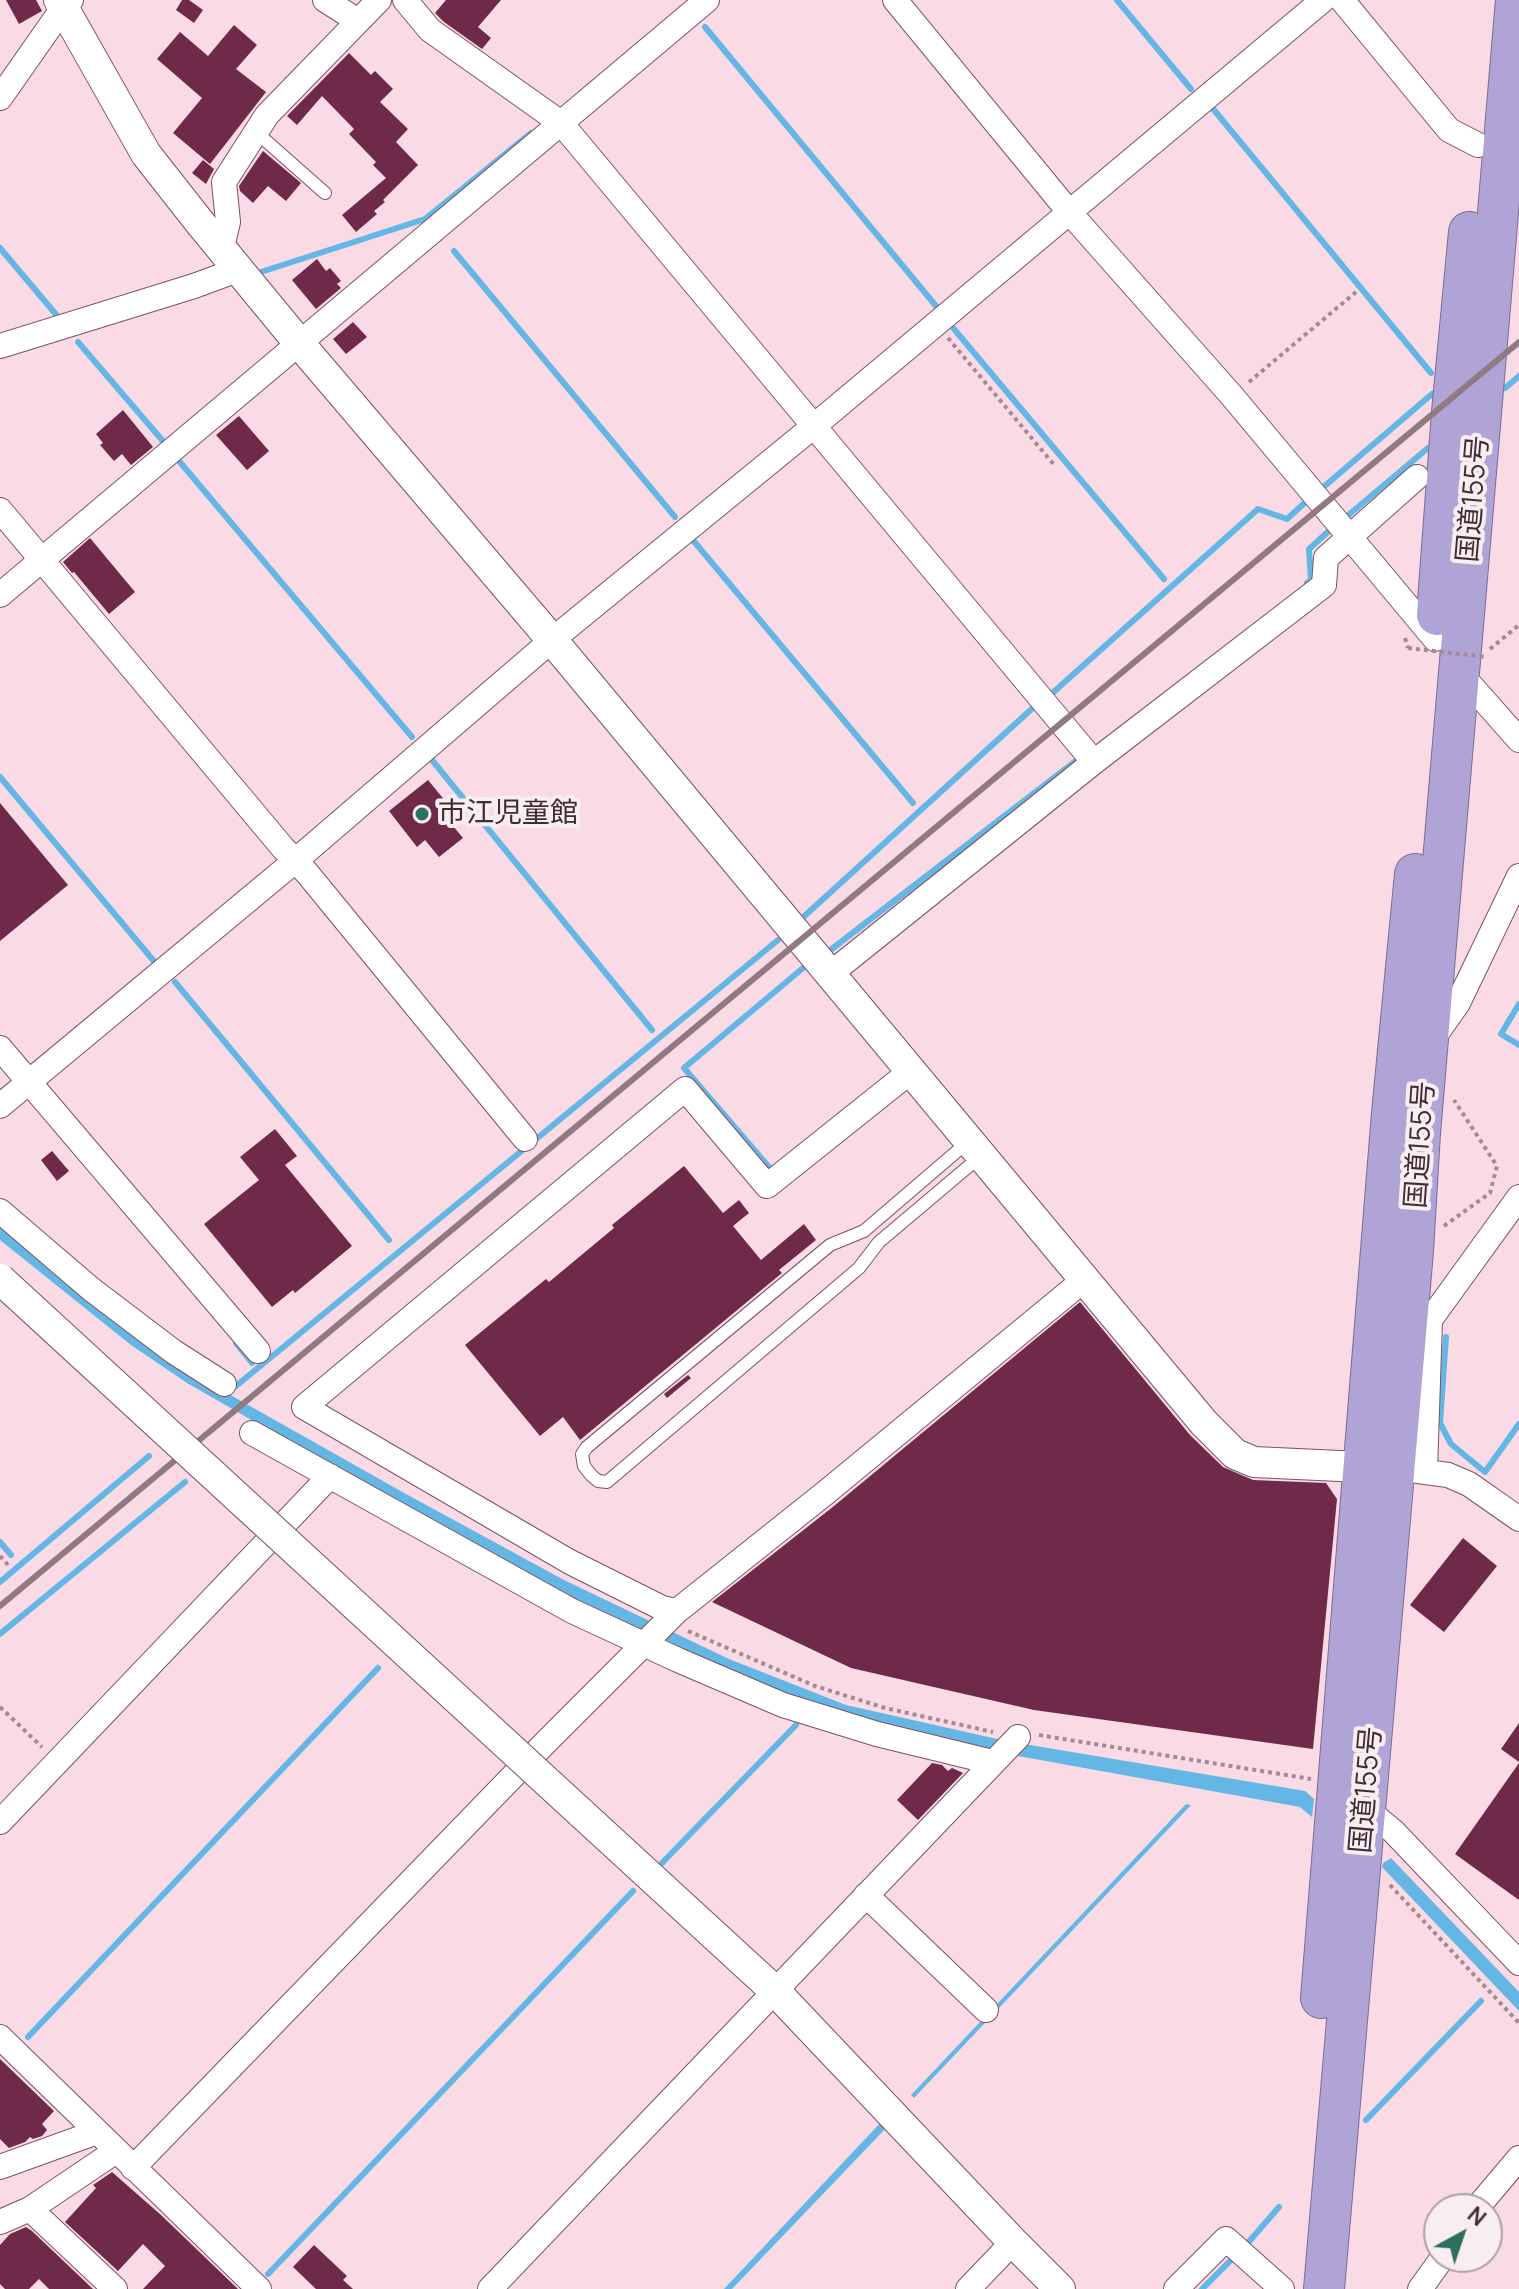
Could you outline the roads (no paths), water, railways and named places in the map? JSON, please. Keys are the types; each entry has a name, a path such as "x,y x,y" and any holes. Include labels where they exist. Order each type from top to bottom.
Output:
{"highway":[{"name":"国道155号","path":"1394,1469 1421,644 1452,412 1490,0"},
{"name":"国道155号","path":"1300,2289 1352,1801 1394,1469 1425,1083 1472,664 1509,206 1516,0"},
{"name":"国道155号","path":"1324,2289 1361,1859 1352,1801"}],"street":[{"path":"325,0 358,21"},
{"path":"231,258 224,182 267,115 379,0"},
{"path":"405,0 430,30 561,123 1094,762"},
{"path":"0,595 707,0"},
{"path":"895,0 1070,213 1350,535 1421,644"},
{"path":"0,1106 295,861 552,640 937,324 1323,0"},
{"path":"1342,0 1449,130 1478,145"},
{"path":"0,98 64,3 146,154 201,224 1204,1423 1235,1454 1254,1462 1448,1475 1469,1484 1519,1519"},
{"path":"0,346 194,286 231,258"},
{"path":"830,974 1094,762 1324,585 1326,558 1417,477"},
{"path":"0,510 525,1139"},
{"path":"1472,664 1519,740"},
{"path":"1429,1045 1458,1003 1519,876"},
{"path":"0,1048 258,1351"},
{"path":"677,1611 662,1608 570,1562 304,1407 685,1089 767,1186 911,1071"},
{"path":"1394,1469 1430,1320 1519,1197"},
{"path":"0,1211 91,1289 174,1352 224,1384"},
{"path":"0,1279 775,1991 1060,2289"},
{"path":"0,2222 124,2159 677,1611 1085,1279"},
{"path":"252,1433 572,1611 783,1705 877,1734 1005,1749 490,2289"},
{"path":"0,1822 330,1476"},
{"path":"1352,1801 1393,1831 1519,1963"},
{"path":"866,1895 986,2010"},
{"path":"0,2037 259,2289"},
{"path":"0,2167 97,2132"},
{"path":"1489,2193 1519,2158"},
{"path":"30,2209 115,2289"},
{"path":"1176,2289 1226,2239 1282,2289"},
{"path":"968,2289 1013,2242"}],"lane":[{"path":"256,132 325,193"},
{"path":"976,1148 879,1242 859,1268 607,1482 598,1481 591,1475 584,1466 582,1454 587,1447 830,1245 864,1231 976,1148"}],"water":[{"path":"0,1220 195,1375 564,1580 729,1659 846,1705 1006,1741 1305,1791 1314,1799 1312,1817 1300,1807 996,1752 855,1721 788,1698 556,1591 187,1383 131,1345 0,1240"},
{"path":"1186,1804 1191,1805 914,2098 911,2095"},
{"path":"1391,1858 1519,1992 1519,2011 1382,1867"},
{"path":"883,2120 888,2126 732,2289 724,2289"}],"waterway":[{"path":"1117,0 1191,89"},
{"path":"705,27 936,306"},
{"path":"1214,110 1431,373"},
{"path":"261,272 425,219 531,133"},
{"path":"0,248 59,318"},
{"path":"454,251 675,517"},
{"path":"954,329 1164,579"},
{"path":"78,342 162,440"},
{"path":"1505,388 1519,376"},
{"path":"1320,490 1432,394"},
{"path":"1345,518 1428,448"},
{"path":"179,461 412,737"},
{"path":"1048,697 1258,509 1287,519 1309,499"},
{"path":"1307,583 1311,580 1309,549 1330,530"},
{"path":"692,539 913,803"},
{"path":"799,921 1036,705"},
{"path":"824,955 1081,757"},
{"path":"432,760 652,1030"},
{"path":"0,777 153,960"},
{"path":"236,1386 778,940"},
{"path":"774,1173 684,1068 803,968"},
{"path":"175,982 389,1240"},
{"path":"1519,1004 1501,1034 1519,1045"},
{"path":"1446,1337 1440,1423 1451,1444 1485,1472 1519,1424"},
{"path":"236,1343 252,1363"},
{"path":"0,1582 149,1456"},
{"path":"0,1634 185,1482"},
{"path":"0,1542 11,1555"},
{"path":"28,2037 378,1668"},
{"path":"662,1863 796,1725"},
{"path":"268,2274 633,1891"},
{"path":"1366,2120 1481,2001"},
{"path":"1246,2245 1279,2207"},
{"path":"1202,2289 1234,2257"}],"railway":[{"path":"0,1606 1519,342"}],"place":[{"name":"市江児童館","path":"422,814"}]}
